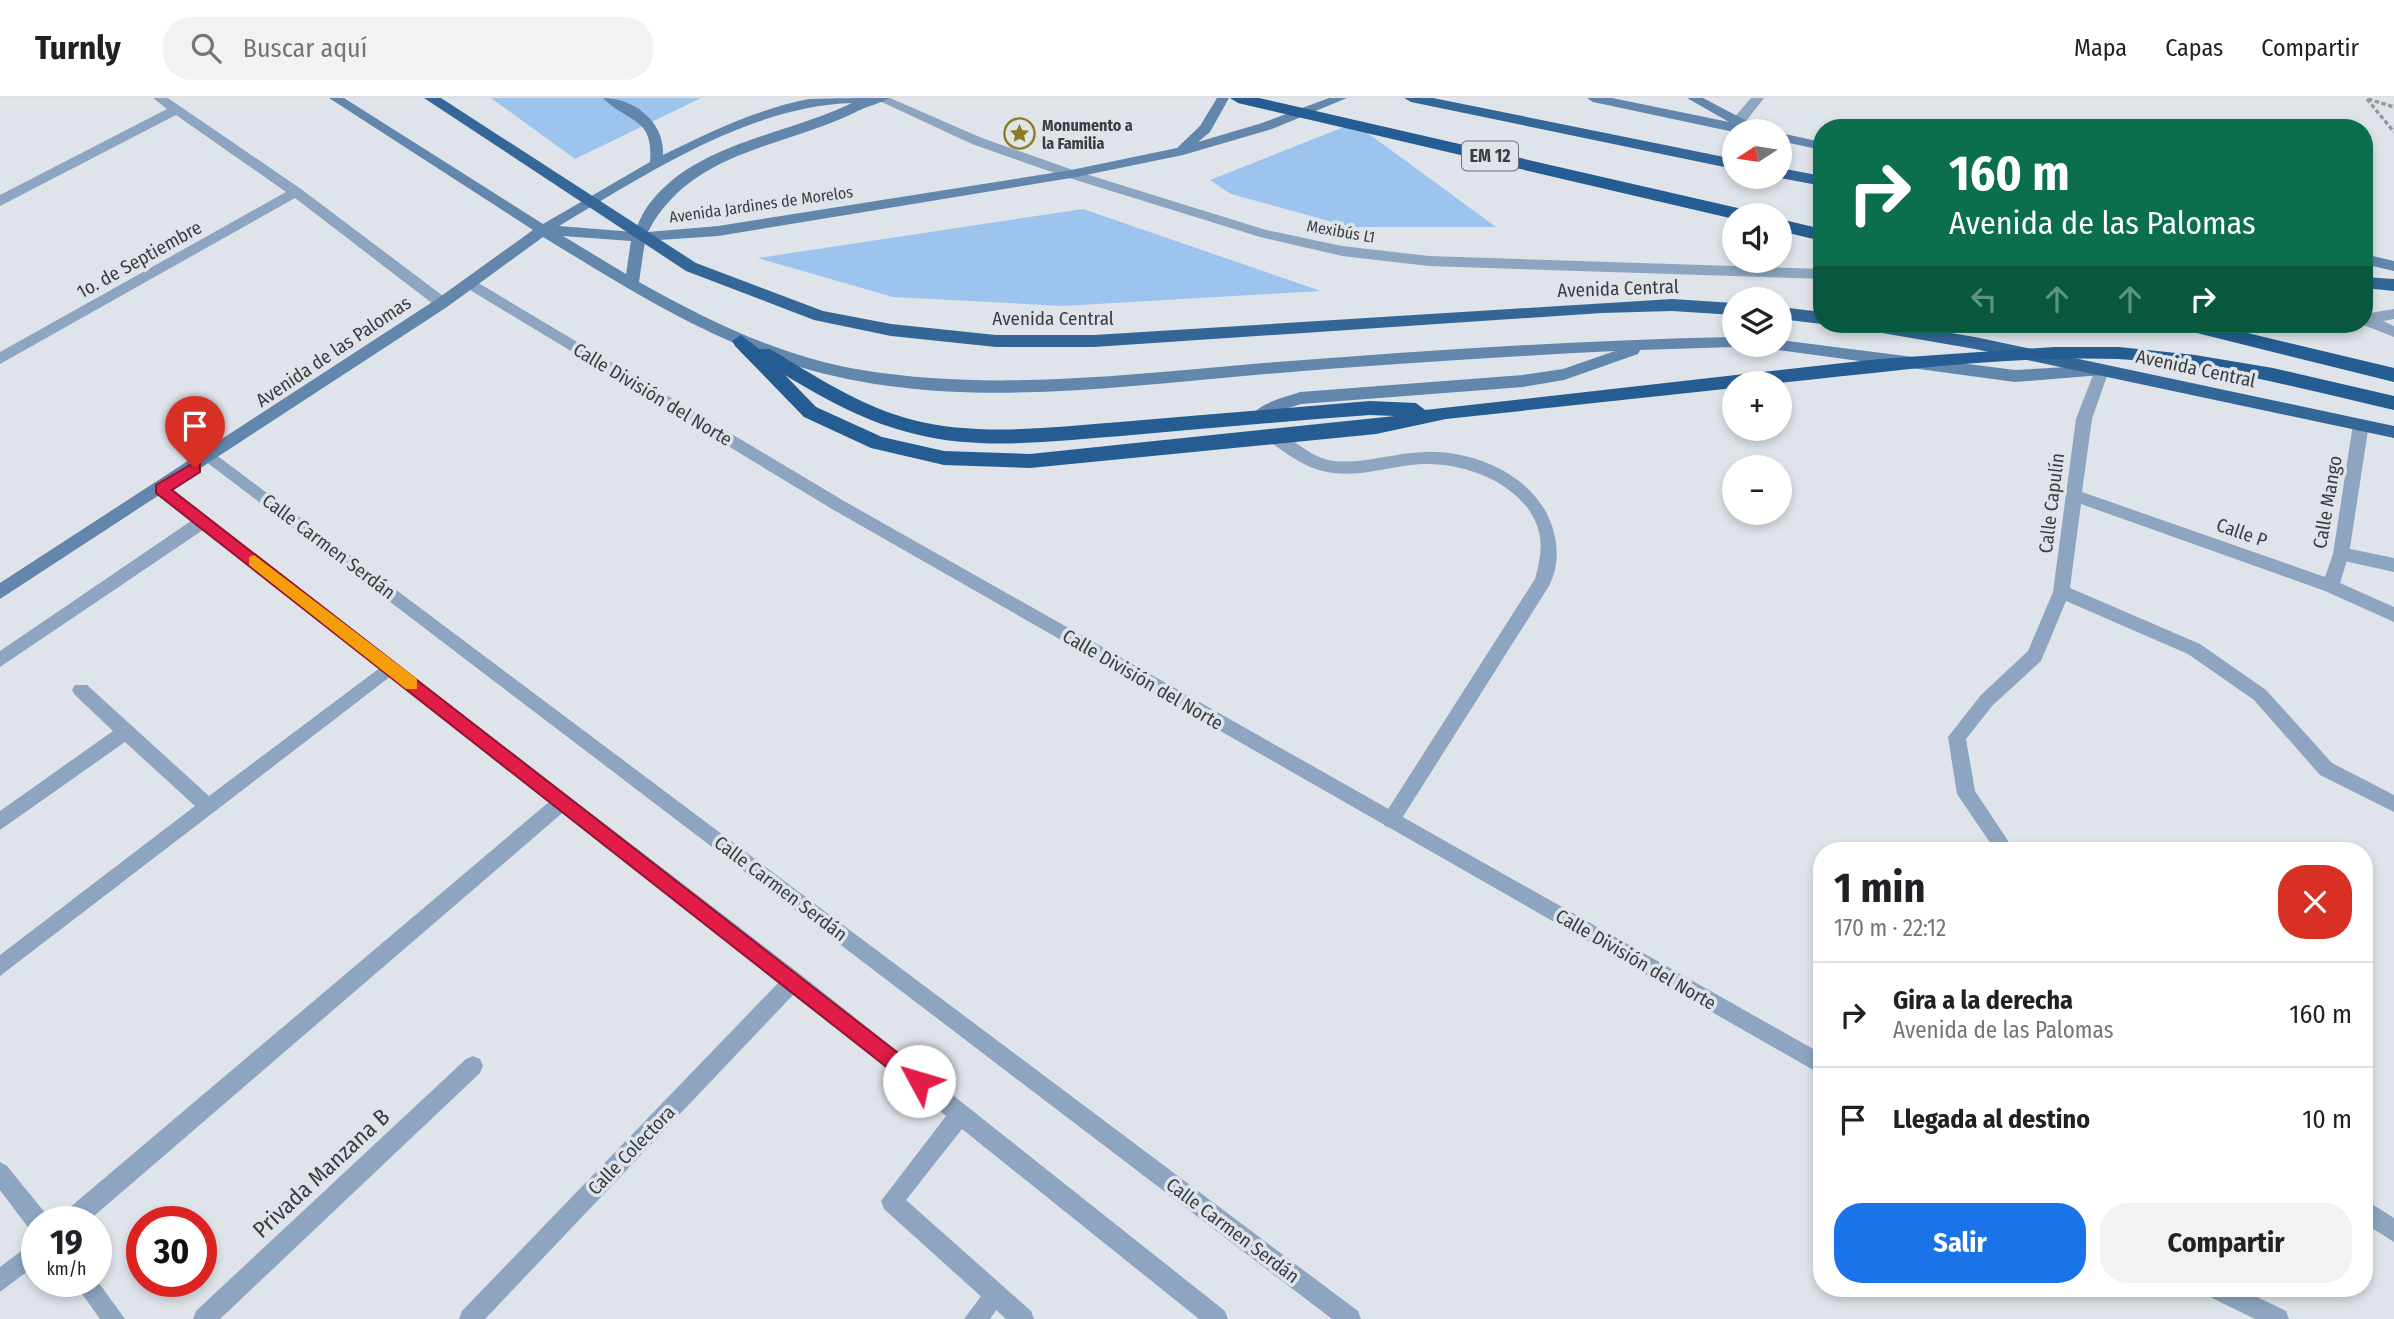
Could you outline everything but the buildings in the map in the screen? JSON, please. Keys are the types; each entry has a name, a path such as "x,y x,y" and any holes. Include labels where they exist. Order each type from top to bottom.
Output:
{"highway":[{"name":"Avenida Central","path":"431,98 691,267 820,316 891,330 996,341 1094,341 1602,307 1672,305 1722,308"},
{"name":"EM 12","path":"1238,98 1722,210"},
{"path":"1411,98 1722,162"},
{"path":"1792,175 1813,179"},
{"path":"1792,228 1813,233"},
{"path":"2373,283 2394,285"},
{"path":"1792,314 1813,317"},
{"name":"Avenida Central","path":"1927,333 2394,432"},
{"path":"2222,333 2394,375"},
{"path":"741,341 837,398 888,419 936,432 995,436 1049,435 1370,408 1446,412"},
{"path":"741,341 810,412 878,443 944,458 1030,461 1376,427 1446,412 1879,366 2054,353 2119,353 2195,362 2273,375 2394,403"}],"main road":[{"path":"335,98 632,284 741,341 806,363 883,377 976,387 1070,385 1488,351 1722,342"},
{"path":"609,98 641,116 656,132 659,149 656,164"},
{"path":"1178,152 1205,129 1223,98"},
{"name":"Avenida Jardines de Morelos","path":"543,230 639,237 718,231 1071,174 1178,152 1267,127 1341,98"},
{"path":"1593,98 1722,125"},
{"path":"1693,98 1732,119"},
{"path":"543,230 656,164 719,133 767,114 820,100 878,99"},
{"path":"632,284 639,237 653,208 677,184 706,166 751,146 845,114 878,99"},
{"path":"1792,140 1813,144"},
{"name":"Avenida de las Palomas","path":"0,592 211,457 442,303 543,230"},
{"path":"2373,262 2394,266"},
{"path":"1258,417 1271,408 1300,398 1523,381 1564,374 1651,343"},
{"path":"1792,347 2015,376 2102,370"}],"street":[{"path":"159,98 296,192 442,303"},
{"path":"1740,119 1758,98"},
{"name":"Mexibús L1","path":"878,99 977,141 1071,174 1265,234 1342,251 1429,261 1813,275"},
{"path":"0,201 176,110"},
{"name":"1o. de Septiembre","path":"0,359 296,192"},
{"name":"Calle División del Norte","path":"470,283 838,505 1813,1060"},
{"path":"2373,318 2394,314"},
{"path":"2373,323 2394,332"},
{"name":"Calle Capulín","path":"1999,842 1966,794 1957,737 1987,700 2035,656 2061,592 2084,419 2102,370"},
{"name":"Calle Mango","path":"2331,586 2341,554 2361,424"},
{"path":"1272,436 1322,465 1345,468 1426,458 1459,460 1485,469 1515,486 1530,502 1546,528 1549,554 1543,581 1391,820"},
{"name":"Calle Carmen Serdán","path":"211,457 1350,1319"},
{"path":"162,489 788,977 1217,1319"},
{"name":"Calle P","path":"2073,495 2331,586 2394,615"},
{"path":"0,660 203,521"},
{"path":"2341,554 2394,565"},
{"path":"2061,592 2194,649 2260,695 2326,769 2394,804"},
{"path":"389,668 788,977"},
{"path":"389,668 788,977"},
{"path":"0,967 389,668"},
{"path":"81,690 208,807"},
{"path":"0,822 127,732"},
{"path":"89,1206 562,802"},
{"name":"Calle Colectora","path":"470,1319 788,977"},
{"name":"Privada Manzana B","path":"204,1319 473,1066"},
{"path":"961,1114 892,1201 1023,1319"},
{"path":"0,1173 26,1206"},
{"path":"2373,1216 2394,1231"},
{"path":"0,1281 21,1263"},
{"path":"975,1319 996,1294"},
{"path":"97,1297 114,1319"},
{"path":"2234,1297 2278,1319"}],"path":[{"path":"2367,99 2394,107"},
{"path":"2367,99 2394,132"}],"shaded area":[{"path":"491,98 701,98 575,159"},
{"path":"1354,123 1496,227 1351,227 1231,194 1210,180"},
{"path":"1083,209 1321,291 1063,306 893,297 758,258"}],"slow traffic":[{"path":"254,561 412,684"}],"place":[{"name":"Monumento a la Familia","path":"1019,134"}],"route":[{"path":"195,468 162,489 919,1081"}]}
